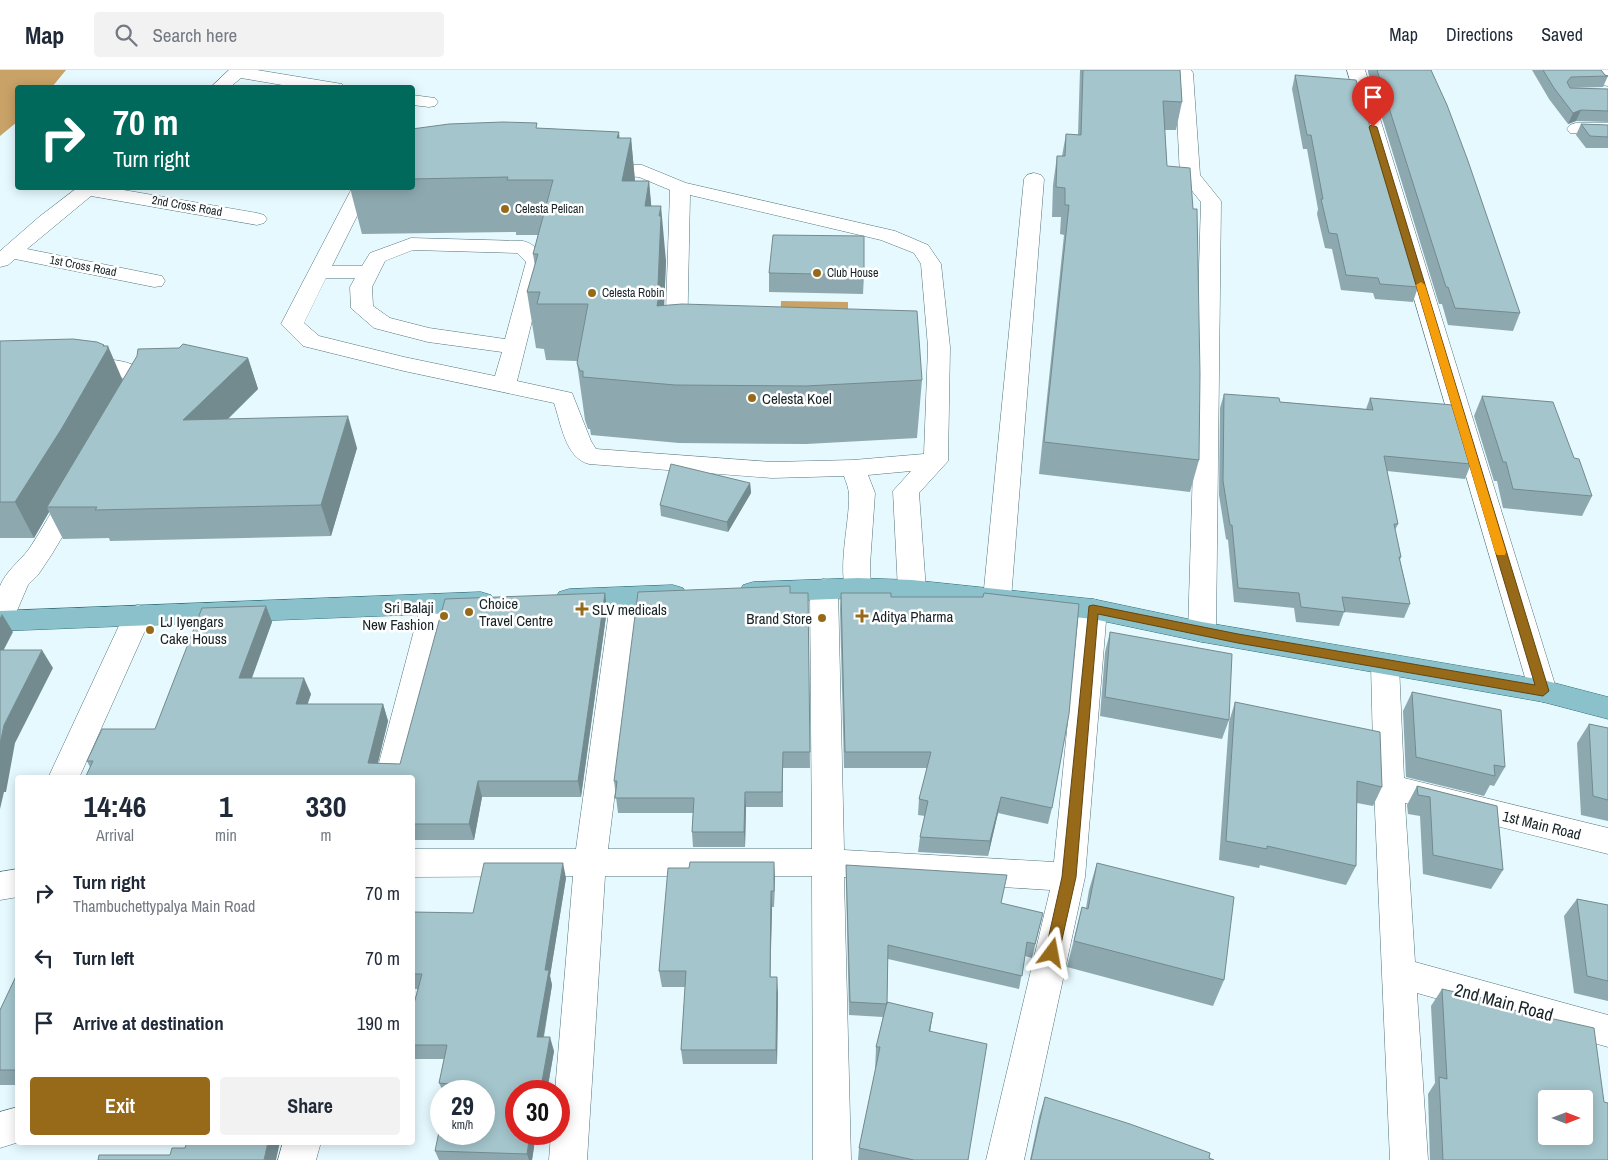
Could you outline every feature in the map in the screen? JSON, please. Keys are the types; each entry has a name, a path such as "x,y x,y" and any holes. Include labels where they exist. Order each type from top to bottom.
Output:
{"main road":[{"path":"724,593 858,588 912,590 1093,609 1202,632 1543,691 1608,708"},
{"path":"549,600 694,594"},
{"path":"0,620 501,602"}],"street":[{"path":"1356,70 1543,691"},
{"path":"1600,70 1605,90"},
{"path":"222,85 239,71 319,85"},
{"path":"1184,73 1190,176 1211,201 1202,632"},
{"path":"1576,129 1608,129"},
{"path":"573,168 642,171 680,186 888,235 921,248 931,264 929,358 936,462"},
{"path":"997,599 1034,180"},
{"path":"680,186 676,342 690,353"},
{"path":"6,257 46,221 85,190"},
{"name":"2nd Cross Road","path":"99,190 257,219"},
{"path":"361,190 292,324 311,341 564,398 579,443 588,456 772,470 854,468 936,462"},
{"path":"504,385 537,261 523,247 411,244 377,257 360,287 362,308 382,323 428,335 514,347"},
{"name":"1st Cross Road","path":"6,257 154,281"},
{"path":"318,272 369,272"},
{"path":"57,367 103,366 131,372 137,377 136,386 119,419"},
{"path":"912,590 906,490 936,462"},
{"path":"854,468 862,493 857,565 858,588"},
{"path":"0,620 8,577 29,568 84,479"},
{"path":"824,589 832,1160"},
{"path":"568,1160 590,864 625,597"},
{"path":"391,775 435,604"},
{"path":"1005,1160 1069,877 1093,609"},
{"path":"64,775 138,615"},
{"path":"1385,665 1389,788 1409,1160"},
{"name":"1st Main Road","path":"1389,788 1608,841"},
{"path":"415,863 828,862 1069,877"},
{"path":"0,886 15,884"},
{"name":"2nd Main Road","path":"1400,973 1608,1031"},
{"path":"0,1130 15,1126"},
{"path":"298,1160 301,1145"}],"shaded area":[{"path":"0,70 66,70 54,85 15,85 15,124 0,136"},
{"path":"781,301 848,302 848,328 780,327"}],"building":[{"path":"1083,70 1180,70 1182,102 1163,101 1167,166 1190,168 1193,209 1197,209 1200,374 1199,460 1044,442 1069,205 1065,205 1065,188 1056,187 1057,156 1065,156 1066,134 1081,135"},
{"path":"1377,70 1431,70 1447,105 1468,161 1520,313 1455,308 1448,287 1446,287"},
{"path":"1543,70 1601,70 1608,76 1571,77 1567,82 1570,88 1608,89 1608,111 1581,110 1573,113"},
{"path":"1295,75 1356,80 1418,287 1380,284 1378,278 1346,275 1337,234 1329,233 1321,199 1323,199 1311,135 1307,135"},
{"path":"537,123 536,128 619,132 617,138 631,138 622,181 649,181 645,206 661,206 659,216 661,216 658,285 660,288 657,306 682,304 917,311 922,380 806,386 675,385 583,377 583,371 580,371 577,363 588,304 537,304 540,292 527,292 538,254 533,254 553,180 507,180 508,177 415,179 415,129 449,124"},
{"path":"1581,124 1608,125 1608,137 1590,136"},
{"path":"773,235 864,236 864,275 769,273"},
{"path":"73,339 97,342 103,346 108,346 107,350 62,428 15,502 0,502 0,341"},
{"path":"183,344 248,358 183,420 348,416 321,505 95,510 97,507 47,507 137,356 138,349 179,348"},
{"path":"1224,394 1279,398 1280,402 1373,410 1370,398 1453,405 1471,464 1384,456 1398,524 1394,524 1401,557 1399,557 1410,604 1342,597 1345,612 1301,607 1299,593 1238,588 1232,525 1230,525 1223,481"},
{"path":"1482,396 1553,402 1574,458 1579,459 1592,496 1513,489 1506,462 1503,462"},
{"path":"671,464 750,483 727,522 660,505"},
{"path":"790,586 790,593 808,593 810,752 783,752 782,792 745,792 744,832 692,832 694,798 615,798 617,781 614,781 638,592"},
{"path":"605,593 578,781 478,781 469,824 415,824 415,775 86,775 93,761 87,761 102,729 155,729 202,608 266,606 239,678 304,678 296,704 383,704 368,763 400,764 445,599"},
{"path":"841,593 891,593 891,597 983,597 984,593 1079,604 1069,714 1052,808 1001,797 990,841 920,837 928,801 919,799 931,752 845,752"},
{"path":"1110,632 1232,654 1229,720 1105,697"},
{"path":"0,650 42,650 4,725 0,744"},
{"path":"1412,692 1501,710 1505,767 1494,765 1495,776 1416,757"},
{"path":"1235,702 1380,732 1382,787 1357,781 1356,866 1267,846 1267,849 1226,841"},
{"path":"1589,724 1608,728 1608,800 1593,796"},
{"path":"1417,786 1497,806 1503,870 1433,855 1430,797 1418,795"},
{"path":"690,862 774,862 774,891 771,891 770,977 777,977 776,1050 681,1050 686,971 659,971 668,868 689,868"},
{"path":"484,863 563,863 545,970 549,970 537,1037 550,1037 542,1080 505,1080 505,1145 528,1145 527,1154 435,1151 436,1145 495,1145 495,1080 440,1080 447,1045 415,1045 415,1000 422,974 415,974 415,912 473,913"},
{"path":"1097,863 1234,897 1224,980 1074,941 1082,907 1088,909"},
{"path":"846,865 1007,875 1001,903 1043,913 1035,944 1027,942 1022,976 888,945 887,1004 850,1002"},
{"path":"1577,899 1608,905 1608,981 1587,976"},
{"path":"15,978 15,1070 0,1070 0,1010"},
{"path":"1442,989 1504,1003 1505,1008 1594,1028 1604,1102 1608,1103 1608,1160 1443,1160 1439,1077 1447,1079"},
{"path":"887,1002 933,1013 929,1031 987,1044 968,1160 914,1160 859,1148 880,1047 876,1047"},
{"path":"1045,1097 1130,1124 1210,1153 1209,1158 1214,1160 1031,1160"},
{"path":"186,1145 267,1145 264,1160 98,1160 99,1155 170,1155 172,1148 185,1148"}],"slow traffic":[{"path":"1421,285 1501,552"}],"place":[{"name":"Celesta Pelican","path":"505,209"},
{"name":"Club House","path":"817,273"},
{"name":"Celesta Robin","path":"592,293"},
{"name":"Celesta Koel","path":"752,398"},
{"name":"SLV medicals","path":"582,609"},
{"name":"Choice Travel Centre","path":"469,612"},
{"name":"Sri Balaji New Fashion","path":"444,616"},
{"name":"Aditya Pharma","path":"862,616"},
{"name":"Brand Store","path":"822,618"},
{"name":"LJ Iyengars Cake Houss","path":"150,630"}],"route":[{"path":"1052,953 1069,877 1093,609 1202,632 1543,691 1373,127"}]}
